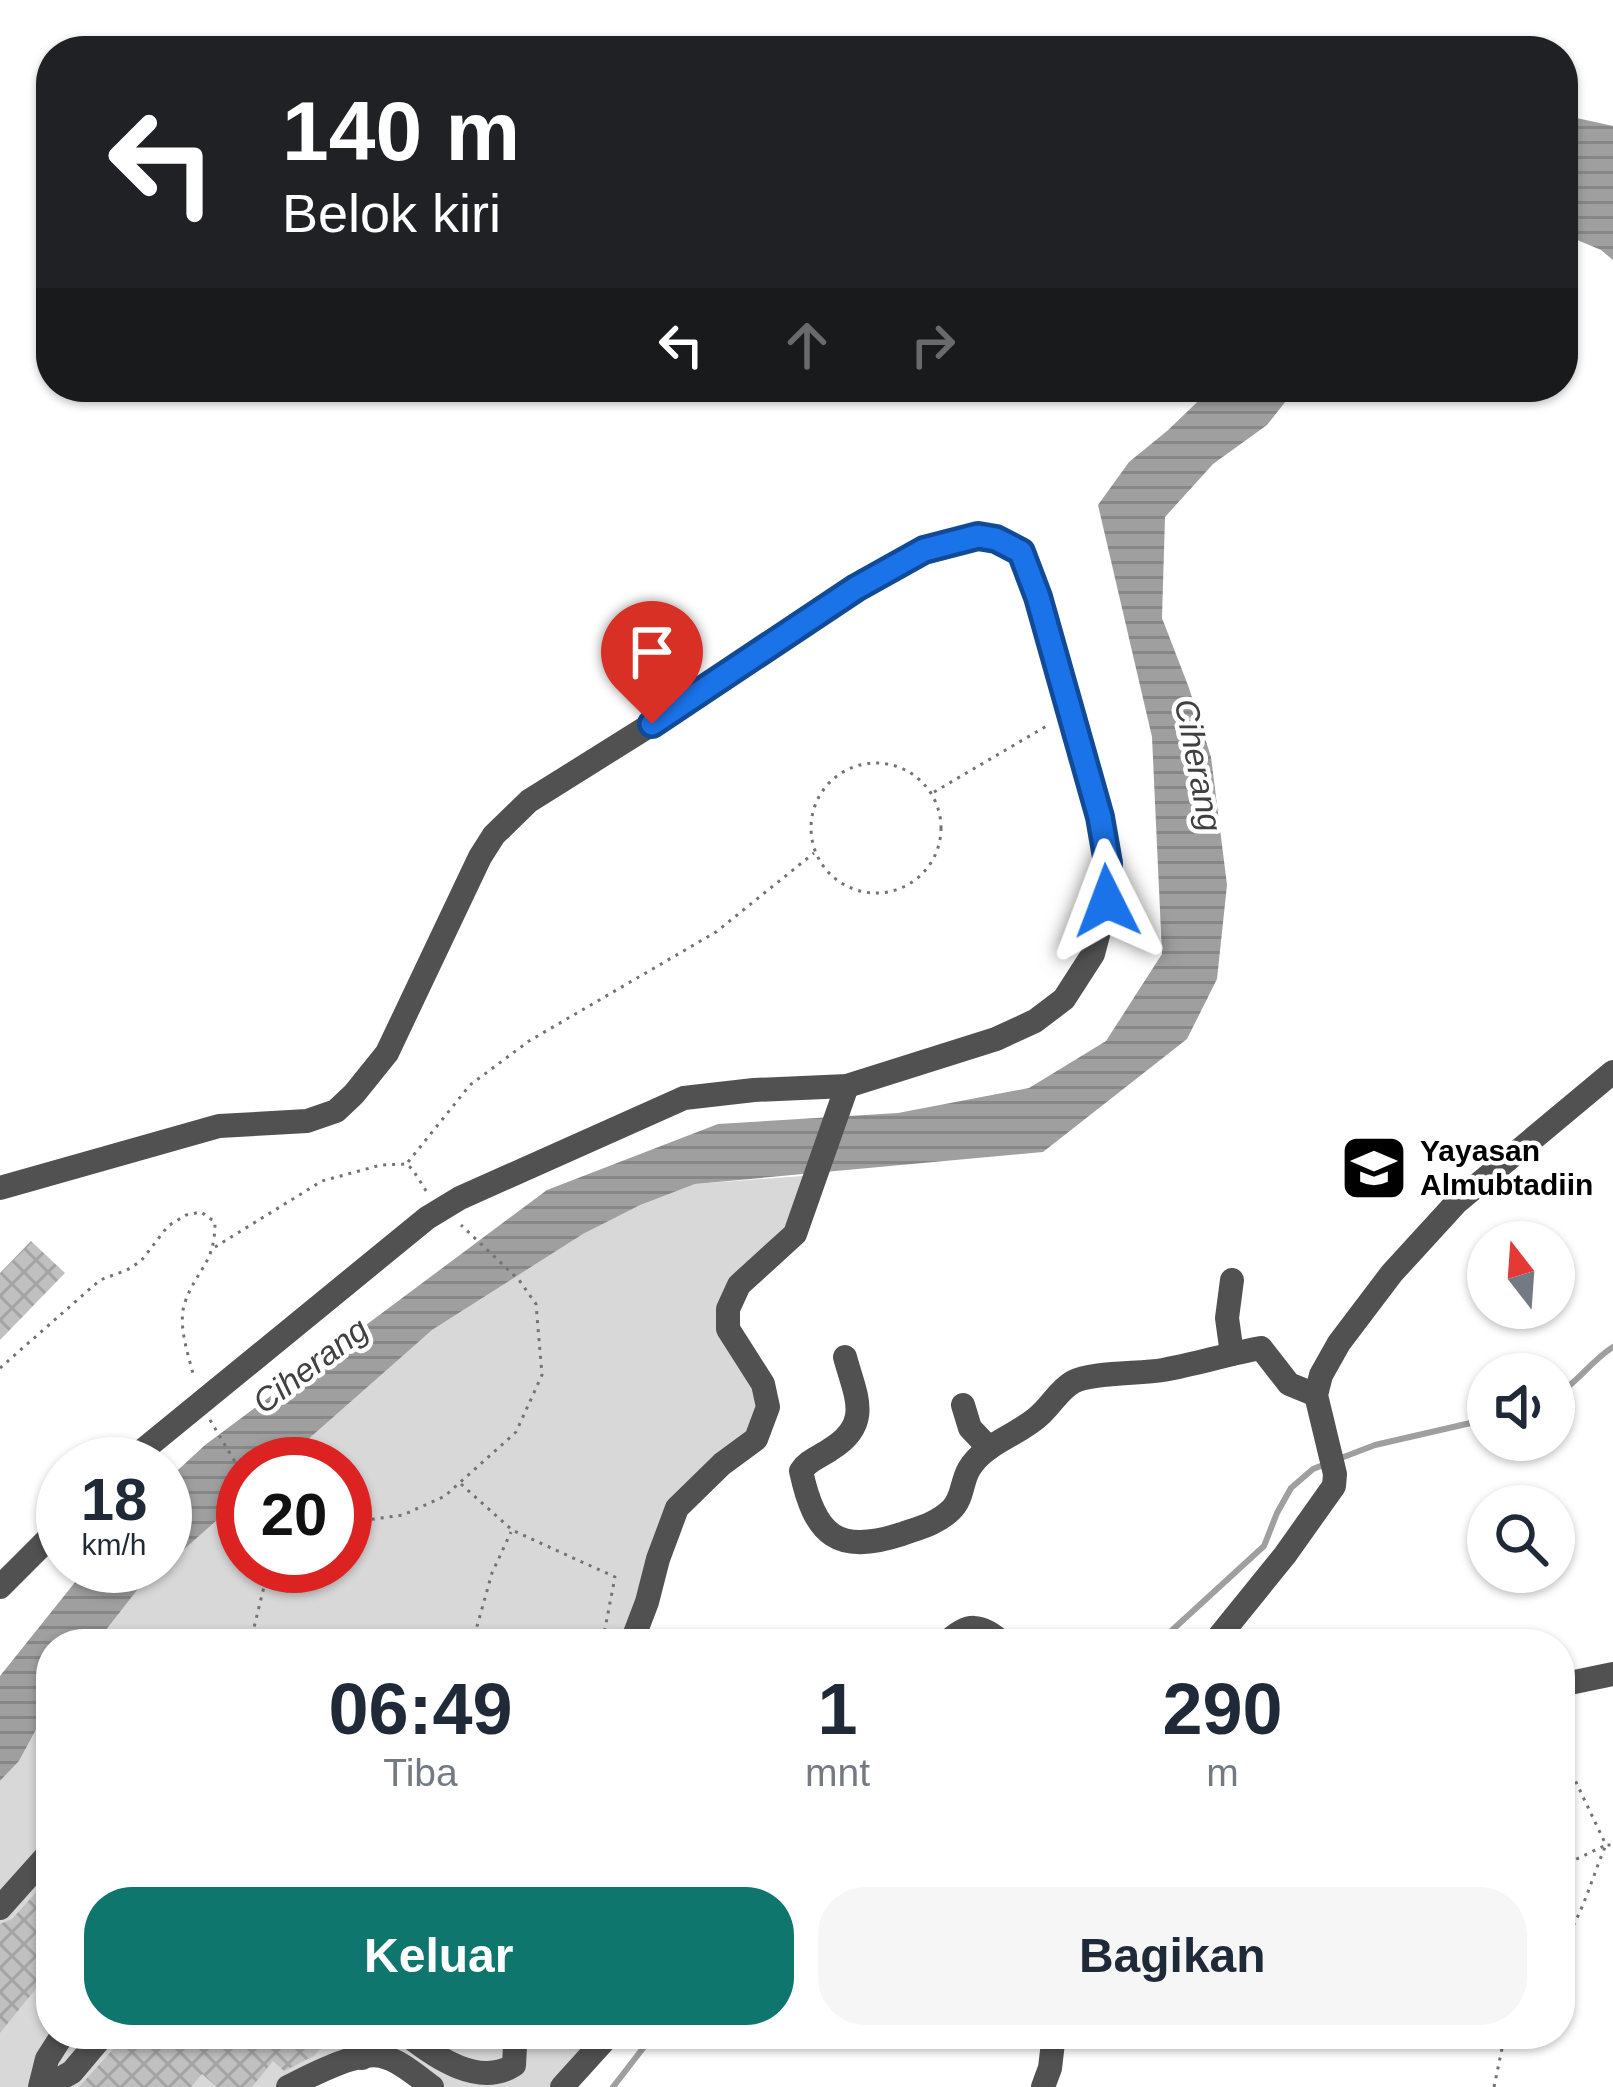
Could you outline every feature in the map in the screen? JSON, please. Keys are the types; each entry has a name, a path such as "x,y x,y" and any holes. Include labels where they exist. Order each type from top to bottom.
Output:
{"street":[{"path":"0,1188 219,1126 307,1121 336,1111 387,1053 480,857 529,800 856,588 924,550 978,536 1021,552 1071,712 1108,863 1107,901 1093,954 1064,999 1035,1021 962,1052 847,1086 684,1098 489,1184 450,1213 427,1218 158,1437"},
{"path":"1225,1629 1334,1486 1316,1395 1339,1343 1392,1273 1457,1202 1613,1072"},
{"path":"637,1629 677,1508 756,1438 768,1407 763,1384 728,1329 728,1309 739,1285 795,1234 847,1086"},
{"path":"1232,1280 1227,1318 1232,1354"},
{"path":"845,1357 858,1399 856,1424 846,1439 801,1471 815,1516 836,1540 845,1543 875,1541 943,1516 956,1506 968,1471 988,1448 1040,1416 1061,1391 1081,1378 1165,1370 1263,1348 1289,1384 1316,1395"},
{"path":"963,1405 970,1428 988,1448"},
{"path":"0,1587 36,1550"},
{"path":"1575,1681 1613,1674"},
{"path":"0,1908 36,1868"},
{"path":"43,2087 52,2049"},
{"path":"43,2087 72,2072 91,2049"},
{"path":"288,2087 352,2049"},
{"path":"364,2049 409,2069 432,2087"},
{"path":"425,2049 466,2082 482,2085 501,2080 514,2065 515,2049"},
{"path":"562,2087 596,2049"},
{"path":"1043,2087 1052,2049"}],"path":[{"path":"932,793 1071,712"},
{"path":"878,762 899,766 932,793 940,813 935,856 905,886 885,893 842,885 814,853 812,810 821,790 836,775 856,765 878,762"},
{"path":"406,1164 470,1084 529,1041 716,932 814,853"},
{"path":"220,1437 199,1402 182,1320 184,1304 215,1247 322,1181 381,1165 406,1164 425,1192 519,1280 536,1304 542,1375 516,1432 445,1496 403,1515 372,1519"},
{"path":"0,1368 100,1280 141,1261 168,1226 186,1215 201,1212 214,1222 215,1247"},
{"path":"460,1483 512,1530 615,1576 605,1629"},
{"path":"476,1629 492,1573 512,1530"},
{"path":"254,1629 262,1593"},
{"path":"1575,1780 1606,1844 1575,1921"},
{"path":"1575,1860 1613,1845"},
{"path":"1494,2087 1502,2049"}],"shaded area":[{"path":"816,1175 795,1234 728,1309 763,1384 756,1439 677,1508 636,1629 107,1629 135,1593 192,1593 192,1538 216,1515 216,1593 372,1593 372,1437 303,1437 432,1330 583,1234 640,1204 695,1184"},
{"path":"36,1730 36,2049 596,2049 562,2087 432,2087 380,2056 288,2087 0,2087 0,1781 19,1761"}],"water":[{"path":"1578,118 1613,126 1613,260 1578,240"},
{"name":"Ciherang","path":"1197,402 1285,402 1267,425 1213,464 1165,517 1162,618 1211,757 1227,885 1217,979 1187,1039 1043,1152 695,1184 640,1205 583,1234 432,1330 311,1437 216,1437 216,1521 192,1542 192,1457 205,1445 547,1190 718,1124 898,1113 1029,1088 1106,1041 1162,954 1152,737 1098,505 1129,462"},
{"path":"66,1593 135,1593 107,1629 38,1629"},
{"path":"36,1631 36,1730 19,1761 0,1781 0,1676"}],"building":[{"path":"31,1241 65,1273 0,1340 0,1273"},
{"path":"36,1893 36,1989 0,2033 0,1924 12,1919"},
{"path":"113,2049 320,2049 284,2071 273,2061 252,2087 217,2087 202,2074 191,2087 79,2087"}],"waterway":[{"path":"1575,1380 1613,1347"},
{"path":"1341,1458 1375,1445 1467,1424"},
{"path":"1173,1629 1264,1546 1291,1488 1323,1465"},
{"path":"613,2087 642,2049"}],"place":[{"name":"Yayasan Almubtadiin","path":"1374,1168"}],"route":[{"path":"652,724 856,588 924,550 978,536 996,539 1021,552 1038,597 1100,817 1108,863 1107,901"}]}
